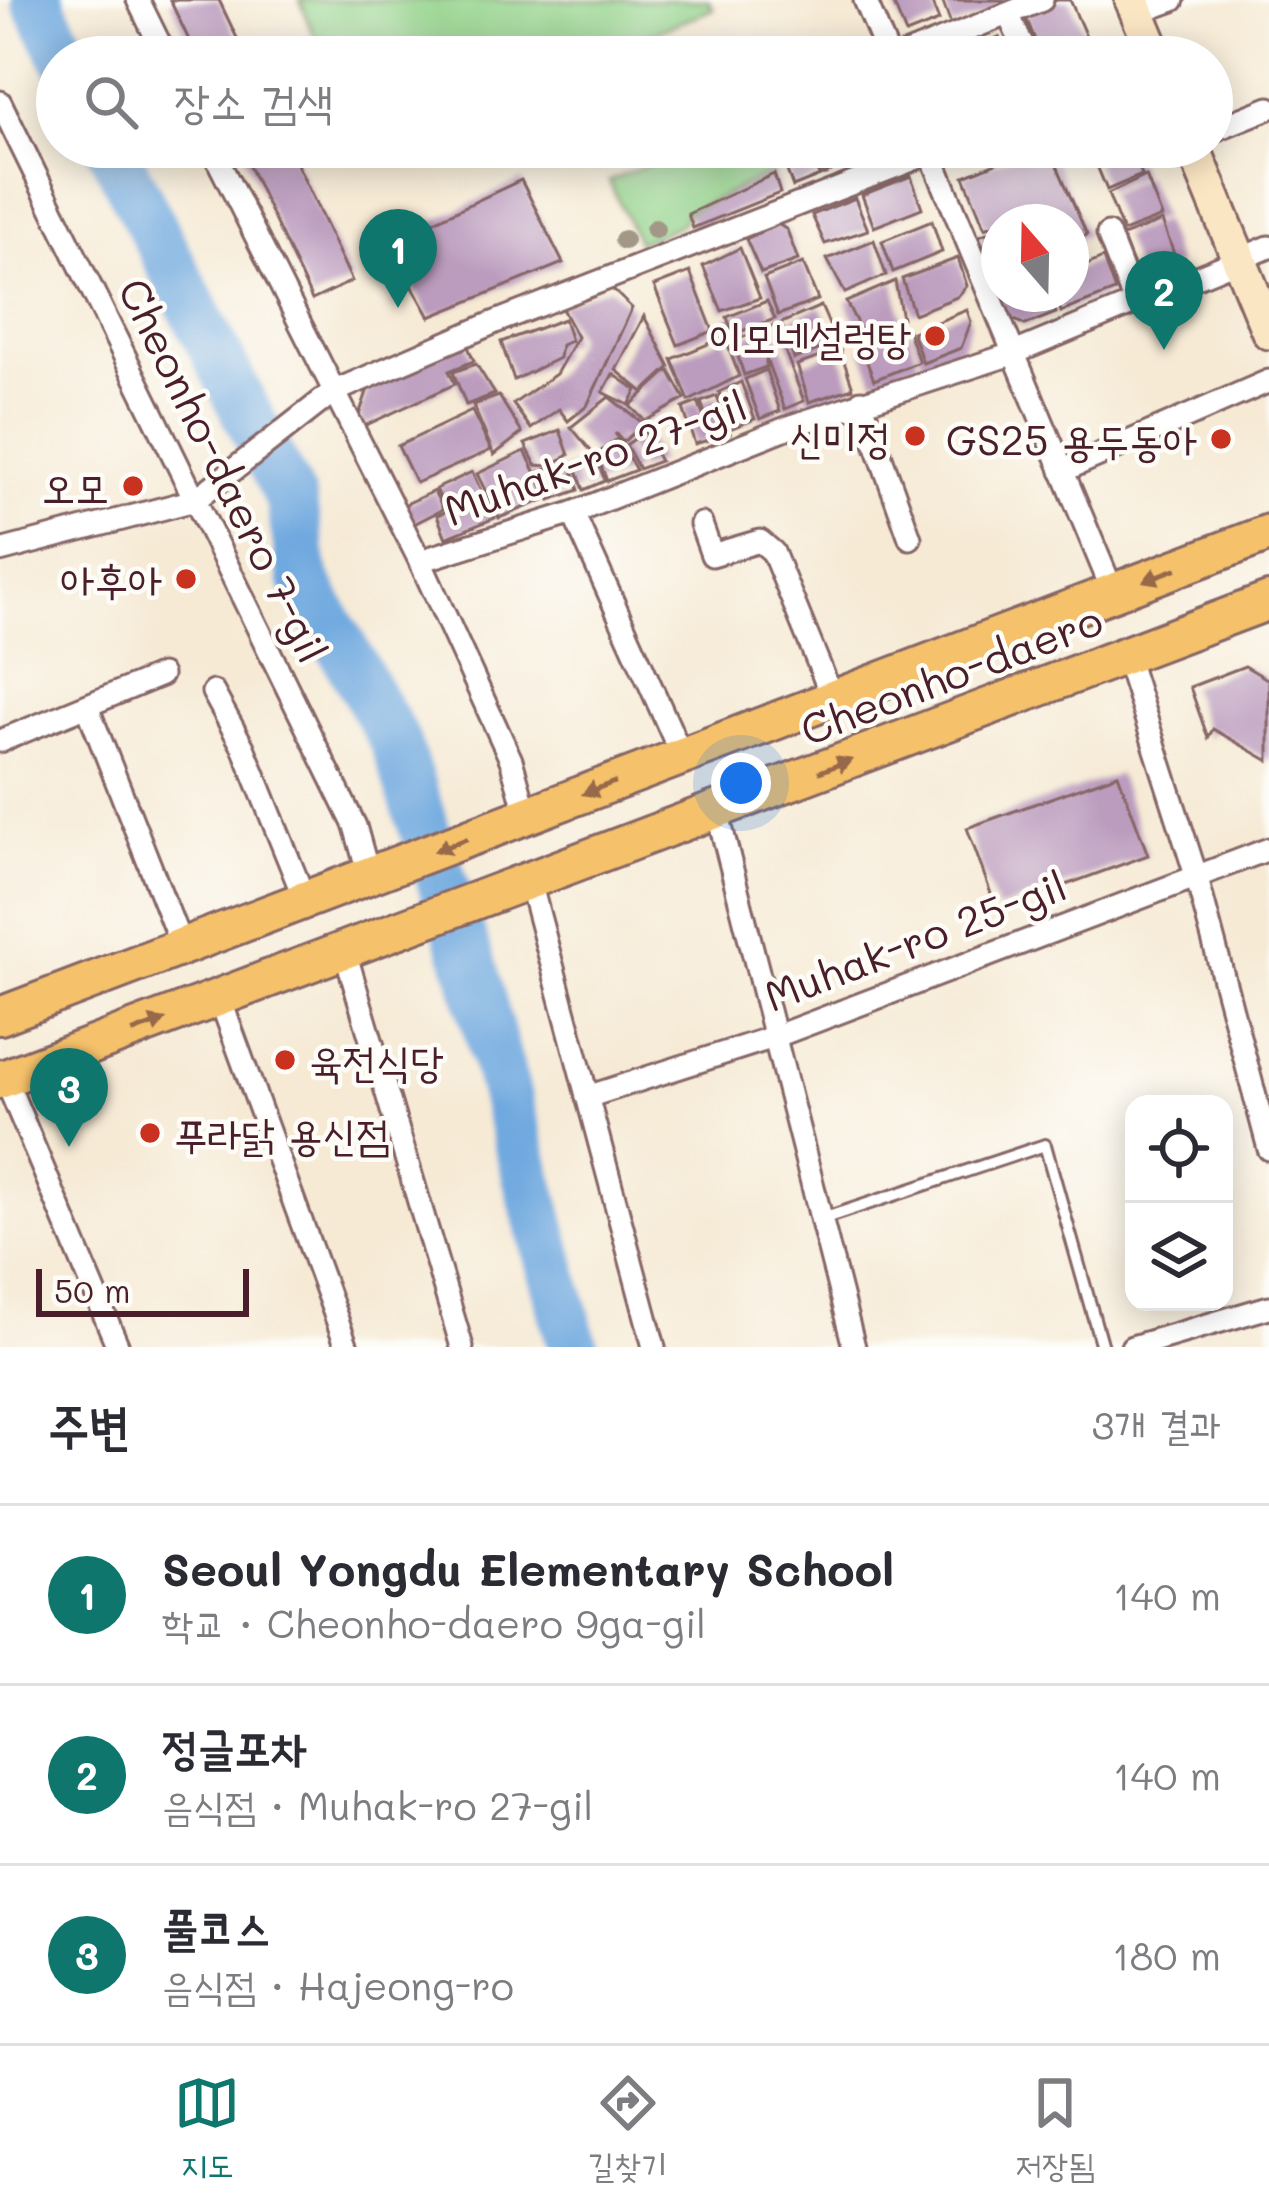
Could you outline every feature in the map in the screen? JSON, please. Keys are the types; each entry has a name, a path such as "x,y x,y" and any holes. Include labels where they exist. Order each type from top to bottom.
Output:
{"main road":[{"path":"1135,6 1147,36"},
{"path":"1205,168 1254,254 1269,332"},
{"name":"Cheonho-daero","path":"372,875 1113,592 1265,528"},
{"name":"Cheonho-daero","path":"345,952 1264,607"},
{"path":"0,1016 372,875"},
{"path":"1,1075 345,952"}],"street":[{"path":"138,0 156,36"},
{"path":"865,0 880,36"},
{"path":"953,36 1042,0"},
{"path":"1135,6 1172,0"},
{"path":"1008,14 1018,36"},
{"name":"Cheonho-daero 7-gil","path":"0,102 201,495 355,826 372,875"},
{"path":"1233,123 1269,108"},
{"path":"220,168 324,399 420,561 511,760 527,816"},
{"path":"0,551 201,495 324,399 494,323 884,168"},
{"path":"936,168 1113,592"},
{"path":"1108,234 1136,303"},
{"name":"Muhak-ro 27-gil","path":"420,561 573,513 861,401 1012,354 1254,254"},
{"path":"1062,471 1269,381"},
{"path":"861,401 910,538"},
{"path":"573,513 682,756"},
{"name":"Cheonho-daero","path":"701,524 712,555 760,541 773,552 833,699"},
{"path":"1126,656 1196,875 1269,1149"},
{"path":"0,741 161,676"},
{"path":"213,692 243,747 305,900"},
{"path":"87,706 182,946"},
{"path":"717,811 854,1347"},
{"name":"Muhak-ro 25-gil","path":"587,1097 774,1037 1269,849"},
{"path":"530,882 654,1347"},
{"path":"345,952 462,1347"},
{"path":"220,999 347,1347"},
{"path":"1,1075 118,1347"},
{"path":"1132,1347 1269,1307"}],"lane":[{"path":"822,1219 1046,1145 1102,1347"}],"green space":[{"path":"300,0 709,0 713,9 646,36 315,36"},
{"path":"640,168 782,168 688,212 680,225 638,243 609,181"}],"building":[{"path":"170,0 219,0 236,36 187,36"},
{"path":"892,0 931,0 939,21 906,34"},
{"path":"942,0 1003,0 998,9 952,27"},
{"path":"1057,0 1070,0 1086,36 1034,36 1025,15"},
{"path":"250,168 299,168 352,281 312,300"},
{"path":"786,168 815,168 820,176 793,187"},
{"path":"984,168 1058,168 1074,204 981,204 981,218 964,176"},
{"path":"1098,168 1139,168 1142,175 1107,190"},
{"path":"774,174 780,193 693,228 688,214"},
{"path":"911,176 922,208 874,227 862,195"},
{"path":"1146,176 1162,217 1123,232 1108,194"},
{"path":"521,180 563,263 430,317 388,243"},
{"path":"855,198 868,230 825,244 812,215"},
{"path":"932,221 942,252 893,272 882,241"},
{"path":"1162,221 1178,265 1139,279 1122,236"},
{"path":"778,224 787,230 798,260 761,273 746,239"},
{"path":"874,240 886,275 845,293 827,259"},
{"path":"740,248 760,298 722,311 703,266"},
{"path":"958,258 967,286 957,297 914,314 902,279"},
{"path":"1103,258 1115,291 1089,301 1089,264"},
{"path":"803,263 818,300 778,315 764,278"},
{"path":"690,272 713,331 678,345 654,286"},
{"path":"895,281 902,318 862,333 846,302"},
{"path":"610,287 632,308 587,406 568,421 559,409 531,429 513,404 556,374 577,337 560,305"},
{"path":"767,301 775,319 733,334 727,317"},
{"path":"821,306 837,343 794,359 781,323"},
{"path":"967,310 971,322 961,348 923,363 912,332"},
{"path":"1004,312 1056,313 1025,325"},
{"path":"644,316 670,367 643,392 616,370"},
{"path":"564,319 571,341 561,345 559,358 514,380 501,342"},
{"path":"775,325 804,401 785,409 766,359 766,367 744,375 733,341"},
{"path":"907,328 919,362 874,380 861,347"},
{"path":"725,337 739,376 689,401 672,359"},
{"path":"466,342 474,361 449,371 455,384 364,426 359,415 370,383"},
{"path":"840,350 853,388 809,402 797,365"},
{"path":"476,364 495,394 466,405 453,372"},
{"path":"669,370 685,399 645,421 630,406"},
{"path":"766,370 780,411 760,419 745,379"},
{"path":"613,374 637,390 629,405 603,392"},
{"path":"741,382 755,419 732,428 719,392"},
{"path":"499,396 522,433 494,455 473,405"},
{"path":"717,396 730,433 714,438 701,402"},
{"path":"609,397 644,424 623,442 615,433 618,438 595,456 571,427"},
{"path":"698,402 712,439 695,444 683,408"},
{"path":"472,411 491,450 416,483 398,446"},
{"path":"560,430 569,455 548,466 536,465 525,444"},
{"path":"644,432 660,461 639,469 626,445"},
{"path":"618,439 636,470 607,481 598,457"},
{"path":"525,451 546,493 544,500 499,518 477,474"},
{"path":"596,457 605,481 584,490 575,465"},
{"path":"555,466 557,473 572,467 579,490 550,500 539,472"},
{"path":"472,472 482,493 446,510 436,489"},
{"path":"434,491 443,509 414,524 404,505"},
{"path":"486,496 495,518 446,538 437,515"},
{"path":"1245,666 1269,680 1269,761 1213,729 1208,738 1190,687"},
{"path":"1118,774 1148,855 997,910 967,828"}],"waterway":[{"path":"37,0 55,36"},
{"path":"122,168 291,500 304,579 395,742 474,976 573,1347"}],"place":[{"name":"Seoul Yongdu Elementary School","path":"398,308"},
{"name":"이모네설렁탕","path":"935,336"},
{"name":"정글포차","path":"1164,350"},
{"name":"신미정","path":"915,436"},
{"name":"GS25 용두동아","path":"1221,439"},
{"name":"오모","path":"133,486"},
{"name":"아후아","path":"186,579"},
{"name":"육전식당","path":"285,1060"},
{"name":"푸라닭 용신점","path":"150,1133"},
{"name":"풀코스","path":"69,1147"}]}
